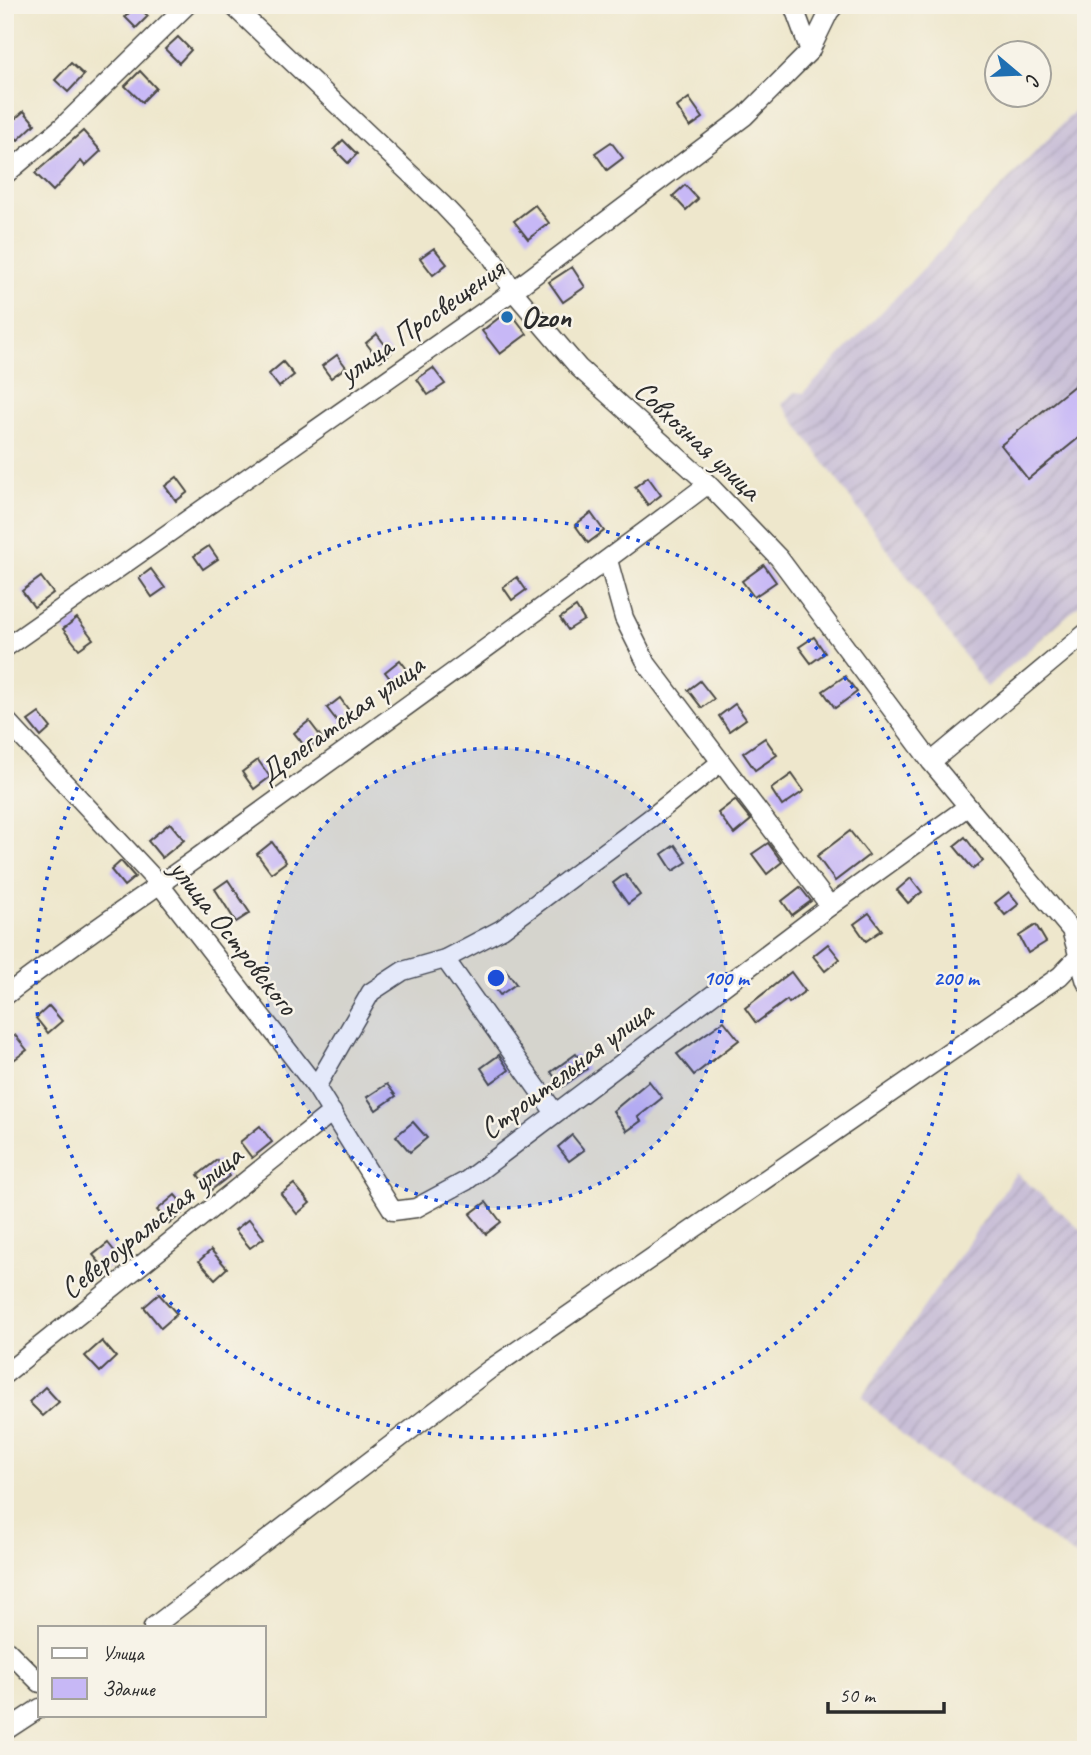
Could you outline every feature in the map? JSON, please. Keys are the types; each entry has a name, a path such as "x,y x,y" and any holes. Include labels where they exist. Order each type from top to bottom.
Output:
{"street":[{"path":"5,176 63,126 187,5"},
{"name":"Совхозная улица","path":"232,5 442,204 491,256 513,291 579,368 708,484 779,558 931,762 1071,930 1086,982"},
{"path":"793,5 810,51"},
{"name":"улица Просвещения","path":"5,648 513,291 745,116 810,51 835,5"},
{"name":"Делегатская улица","path":"5,996 608,560 708,484"},
{"path":"608,560 624,618 647,664 831,906"},
{"path":"931,762 1086,633"},
{"name":"улица Островского","path":"5,719 160,885 316,1087 393,1211"},
{"path":"316,1087 371,992 402,971 445,959 502,929 721,762"},
{"name":"Строительная улица","path":"393,1211 415,1208 466,1181 967,807"},
{"path":"154,1626 489,1370 1049,984 1079,956"},
{"path":"445,959 555,1113"},
{"name":"Североуральская улица","path":"5,1374 332,1112"},
{"path":"5,1648 38,1681"},
{"path":"5,1731 38,1709"}],"shaded area":[{"path":"1086,99 1086,599 987,687 782,404 794,392 804,393"},
{"path":"1016,1173 1086,1234 1086,1563 917,1448 862,1397"}],"building":[{"path":"136,5 148,16 136,28 125,17"},
{"path":"178,37 191,50 179,63 165,49"},
{"path":"71,63 84,75 68,92 55,80"},
{"path":"140,71 156,88 142,102 125,86"},
{"path":"689,98 703,118 690,127 677,107"},
{"path":"24,111 35,124 18,140 6,127"},
{"path":"83,131 101,151 85,166 81,161 53,191 35,173"},
{"path":"343,140 357,154 348,163 334,149"},
{"path":"611,142 623,158 607,170 595,153"},
{"path":"685,185 698,199 686,210 673,196"},
{"path":"535,205 549,223 528,239 514,221"},
{"path":"434,248 447,264 433,275 420,258"},
{"path":"572,267 585,287 563,302 549,282"},
{"path":"509,310 527,334 500,354 482,331"},
{"path":"377,334 391,353 380,361 366,343"},
{"path":"337,355 346,367 331,378 322,366"},
{"path":"283,362 294,375 279,387 269,374"},
{"path":"433,368 445,384 428,395 417,379"},
{"path":"1086,376 1086,432 1028,479 1001,445"},
{"path":"177,477 188,492 176,501 165,486"},
{"path":"648,477 661,495 648,505 635,487"},
{"path":"591,513 604,531 588,543 575,525"},
{"path":"209,546 218,559 203,569 194,556"},
{"path":"764,565 776,582 754,597 742,581"},
{"path":"151,569 165,588 152,597 139,578"},
{"path":"41,577 53,593 34,607 22,591"},
{"path":"517,577 526,590 512,600 503,587"},
{"path":"576,607 584,620 568,630 560,618"},
{"path":"77,618 93,639 79,649 63,629"},
{"path":"814,637 825,653 811,663 799,647"},
{"path":"400,660 410,673 395,685 385,672"},
{"path":"845,676 857,692 835,708 823,691"},
{"path":"700,681 714,699 702,708 688,690"},
{"path":"340,698 353,716 340,725 327,708"},
{"path":"735,704 746,719 729,731 719,716"},
{"path":"39,713 51,728 41,737 28,721"},
{"path":"309,721 322,738 307,749 294,733"},
{"path":"765,738 777,755 755,770 743,753"},
{"path":"258,760 270,777 254,789 242,772"},
{"path":"792,774 804,791 782,806 771,789"},
{"path":"735,800 751,820 734,834 718,813"},
{"path":"170,823 184,840 162,858 148,841"},
{"path":"850,831 869,855 835,881 817,856"},
{"path":"965,837 983,861 973,869 954,846"},
{"path":"272,842 286,862 271,873 257,854"},
{"path":"768,843 782,862 767,874 752,854"},
{"path":"675,845 687,862 673,871 662,854"},
{"path":"121,861 135,877 124,886 111,870"},
{"path":"625,874 640,895 628,904 613,883"},
{"path":"911,878 922,892 908,903 897,890"},
{"path":"228,880 250,913 236,922 215,889"},
{"path":"800,887 811,901 792,915 782,901"},
{"path":"1009,892 1019,904 1005,915 995,903"},
{"path":"869,913 882,930 866,941 854,924"},
{"path":"1036,925 1046,942 1028,953 1019,936"},
{"path":"828,944 840,959 825,971 813,956"},
{"path":"505,969 516,984 500,995 489,980"},
{"path":"791,972 805,991 789,1003 787,1000 756,1023 745,1008"},
{"path":"49,1006 62,1021 48,1033 36,1018"},
{"path":"724,1021 739,1040 694,1075 677,1054"},
{"path":"15,1035 27,1050 11,1062 5,1055 5,1043"},
{"path":"576,1054 587,1069 562,1087 551,1072"},
{"path":"499,1055 509,1070 491,1083 481,1068"},
{"path":"649,1081 662,1098 638,1117 641,1121 627,1131 613,1111"},
{"path":"387,1084 396,1096 376,1110 367,1097"},
{"path":"413,1122 427,1138 410,1152 396,1136"},
{"path":"260,1126 272,1142 252,1158 240,1142"},
{"path":"572,1135 584,1150 569,1161 558,1147"},
{"path":"217,1160 229,1176 210,1191 198,1175"},
{"path":"294,1184 310,1203 297,1214 281,1194"},
{"path":"175,1195 187,1209 169,1224 157,1210"},
{"path":"486,1202 501,1222 486,1234 470,1214"},
{"path":"249,1219 264,1238 250,1248 235,1230"},
{"path":"108,1243 120,1258 106,1270 93,1255"},
{"path":"211,1250 227,1268 215,1279 199,1261"},
{"path":"159,1294 177,1314 161,1328 144,1307"},
{"path":"102,1341 116,1357 100,1372 85,1356"},
{"path":"45,1387 59,1402 43,1416 29,1402"}],"place":[{"name":"Ozon","path":"507,317"}]}
